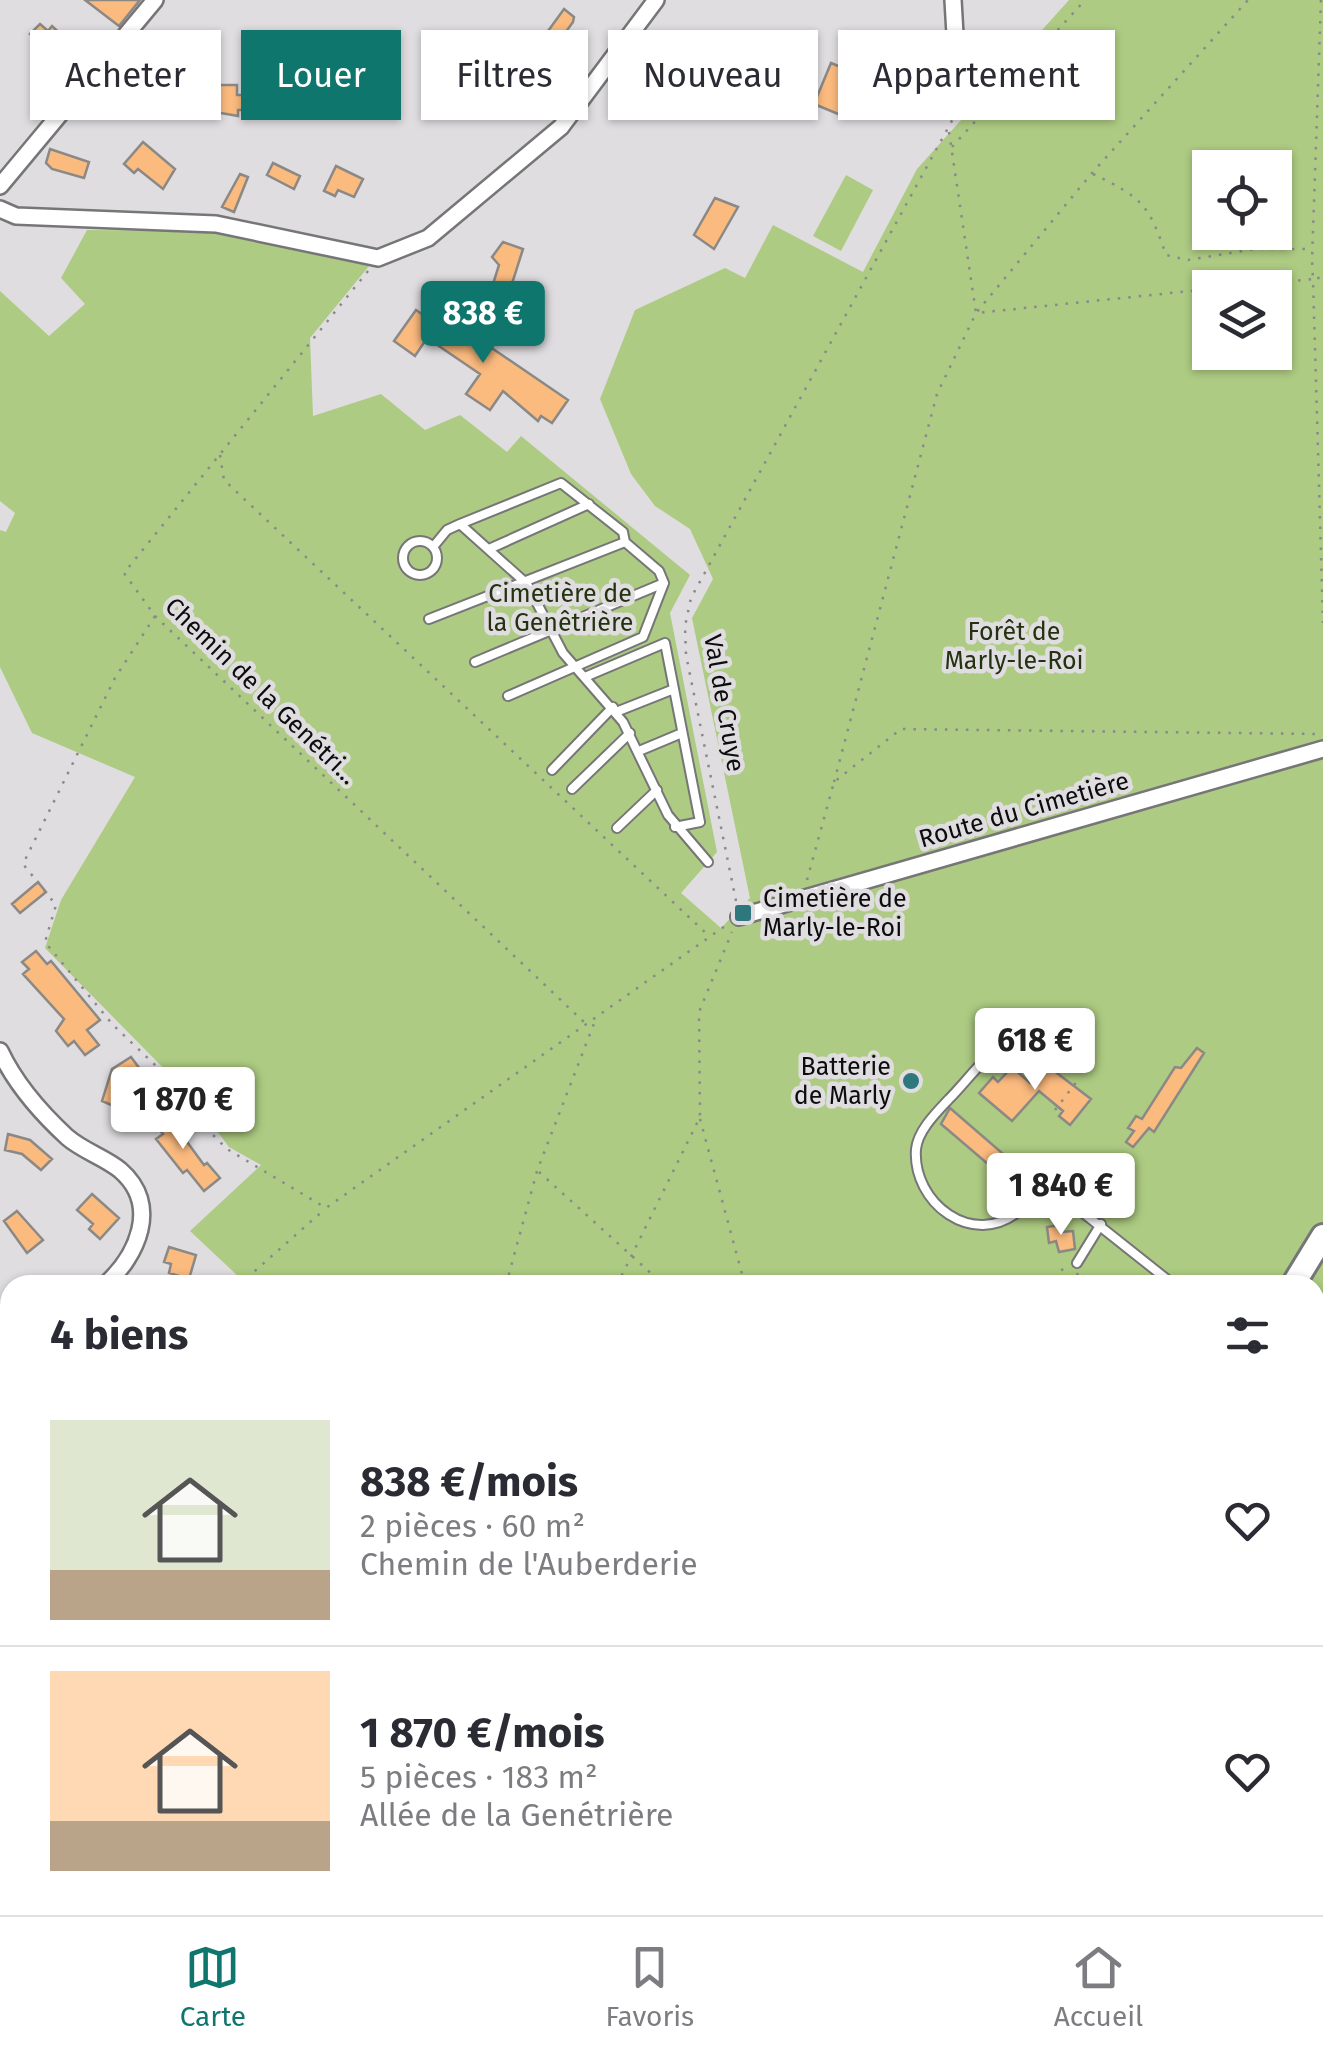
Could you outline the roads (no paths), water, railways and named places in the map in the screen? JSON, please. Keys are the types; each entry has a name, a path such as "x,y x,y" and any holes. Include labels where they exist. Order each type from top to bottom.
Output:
{"main road":[{"path":"1299,1275 1323,1236"}],"street":[{"path":"0,186 156,0"},
{"path":"0,209 16,216 216,224 378,258 428,238 561,127 656,0"},
{"path":"952,0 954,30"},
{"name":"Route du Cimetière","path":"739,917 1323,749"},
{"path":"0,1051 32,1101 69,1139 120,1170 138,1196 139,1242 113,1275"}],"lane":[{"path":"433,548 446,530 554,483 567,485 624,532 625,542 659,571 664,583 643,637 508,696"},
{"path":"489,549 589,504"},
{"path":"460,524 527,584 574,666 615,709 630,733 676,826 708,862"},
{"path":"423,542 433,548 436,558 430,572 419,576 405,567 403,556 408,546 423,542"},
{"path":"429,619 527,584 625,542"},
{"path":"475,662 664,583"},
{"path":"585,677 664,643 700,822 676,826"},
{"path":"552,770 615,709 674,689"},
{"path":"572,789 630,733"},
{"path":"639,751 682,733"},
{"path":"616,828 656,790"},
{"path":"1079,1067 1046,1050 1012,1048 989,1057 933,1116 916,1145 918,1183 933,1206 962,1221 990,1224 1018,1212 1044,1181 1162,1275"},
{"path":"1076,1263 1101,1224"}],"place":[{"name":"Cimetière de Marly-le-Roi","path":"743,913"},
{"name":"Batterie de Marly","path":"911,1081"}],"park label":[{"name":"Cimetière de la Genêtrière","path":"560,608"},
{"name":"Forêt de Marly-le-Roi","path":"1014,646"}]}
